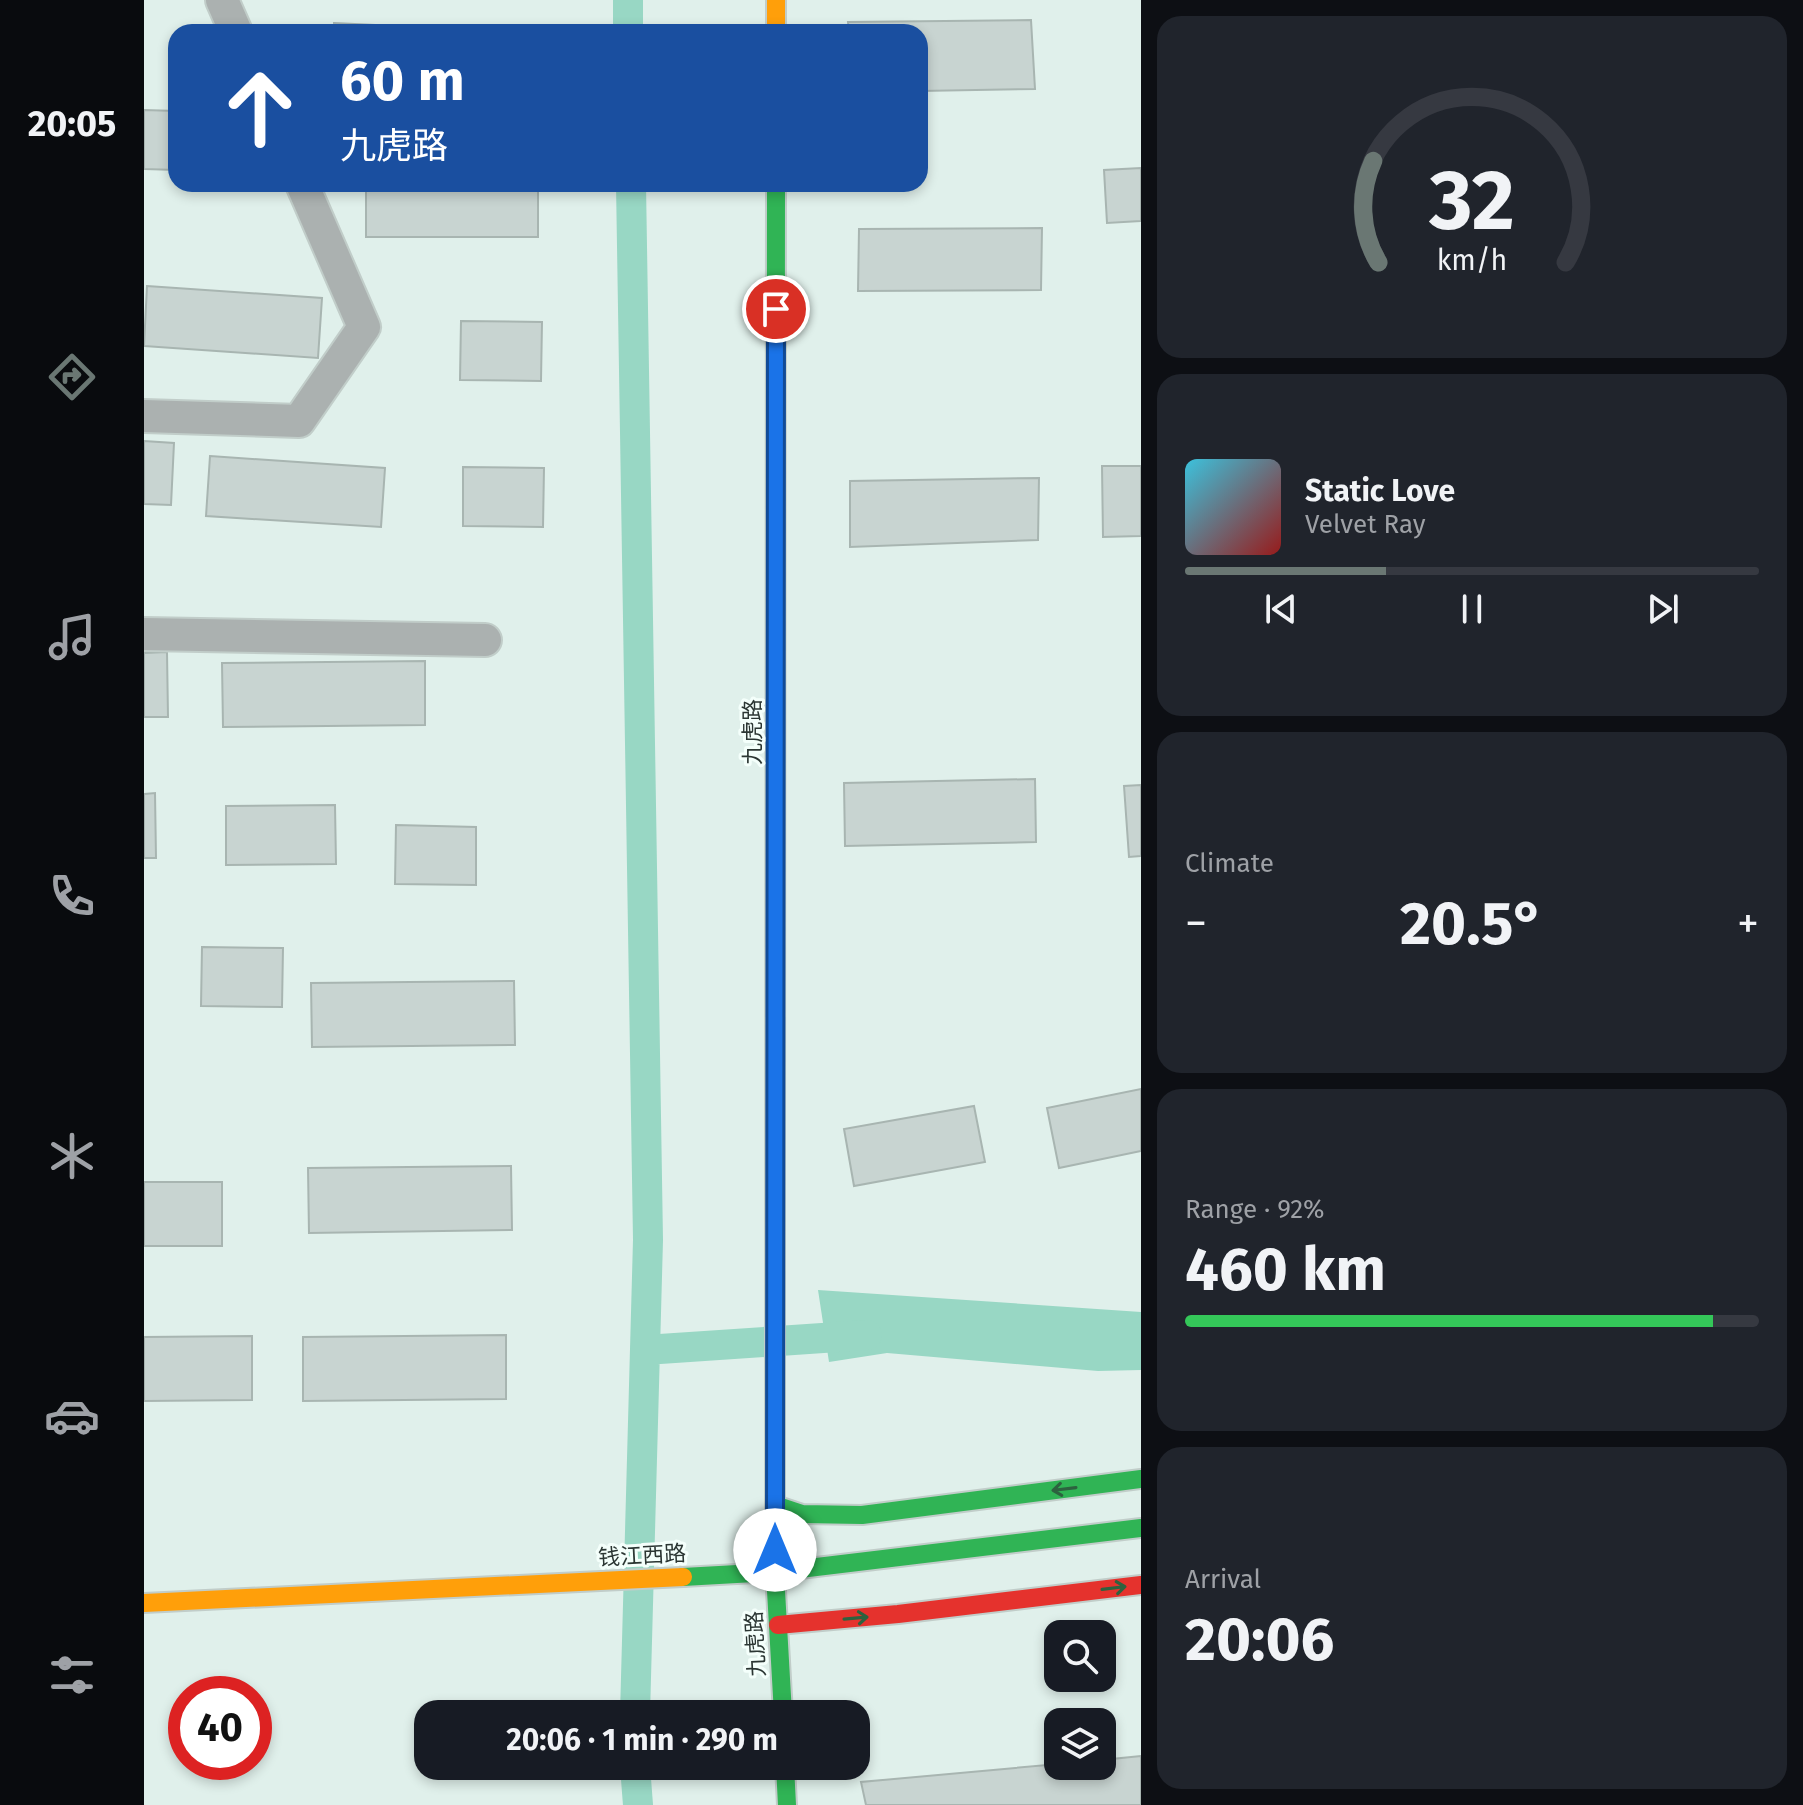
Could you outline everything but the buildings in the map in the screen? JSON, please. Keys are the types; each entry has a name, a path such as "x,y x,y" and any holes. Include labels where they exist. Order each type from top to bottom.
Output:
{"main road":[{"path":"776,0 776,24"},
{"name":"九虎路","path":"776,192 775,1572 782,1700"},
{"path":"775,1505 802,1514 862,1515 1141,1479"},
{"name":"钱江西路","path":"144,1603 775,1572 1141,1528"},
{"path":"778,1625 1141,1585"},
{"path":"144,1587 170,1601"},
{"path":"786,1780 787,1805"}],"street":[{"path":"222,0 232,24"},
{"path":"144,416 299,421 364,327 305,192"},
{"path":"144,634 485,640"}],"shaded area":[{"path":"818,1290 1141,1312 1141,1370 1098,1371 887,1353 829,1362"}],"waterway":[{"path":"628,0 628,24"},
{"path":"631,192 648,1240 635,1700"},
{"path":"645,1350 867,1335"},
{"path":"636,1780 638,1805"}],"traffic: fast":[{"path":"775,1137 776,192"},
{"path":"775,1505 802,1514 862,1515 1141,1479"},
{"path":"683,1577 775,1572 1141,1528"},
{"path":"775,1573 782,1700"},
{"path":"786,1780 787,1805"}],"traffic: slow":[{"path":"776,0 776,24"},
{"path":"775,1137 775,1573"},
{"path":"144,1603 683,1577"}],"traffic: jam":[{"path":"778,1625 1141,1585"}],"route":[{"path":"775,1550 776,309"}]}
